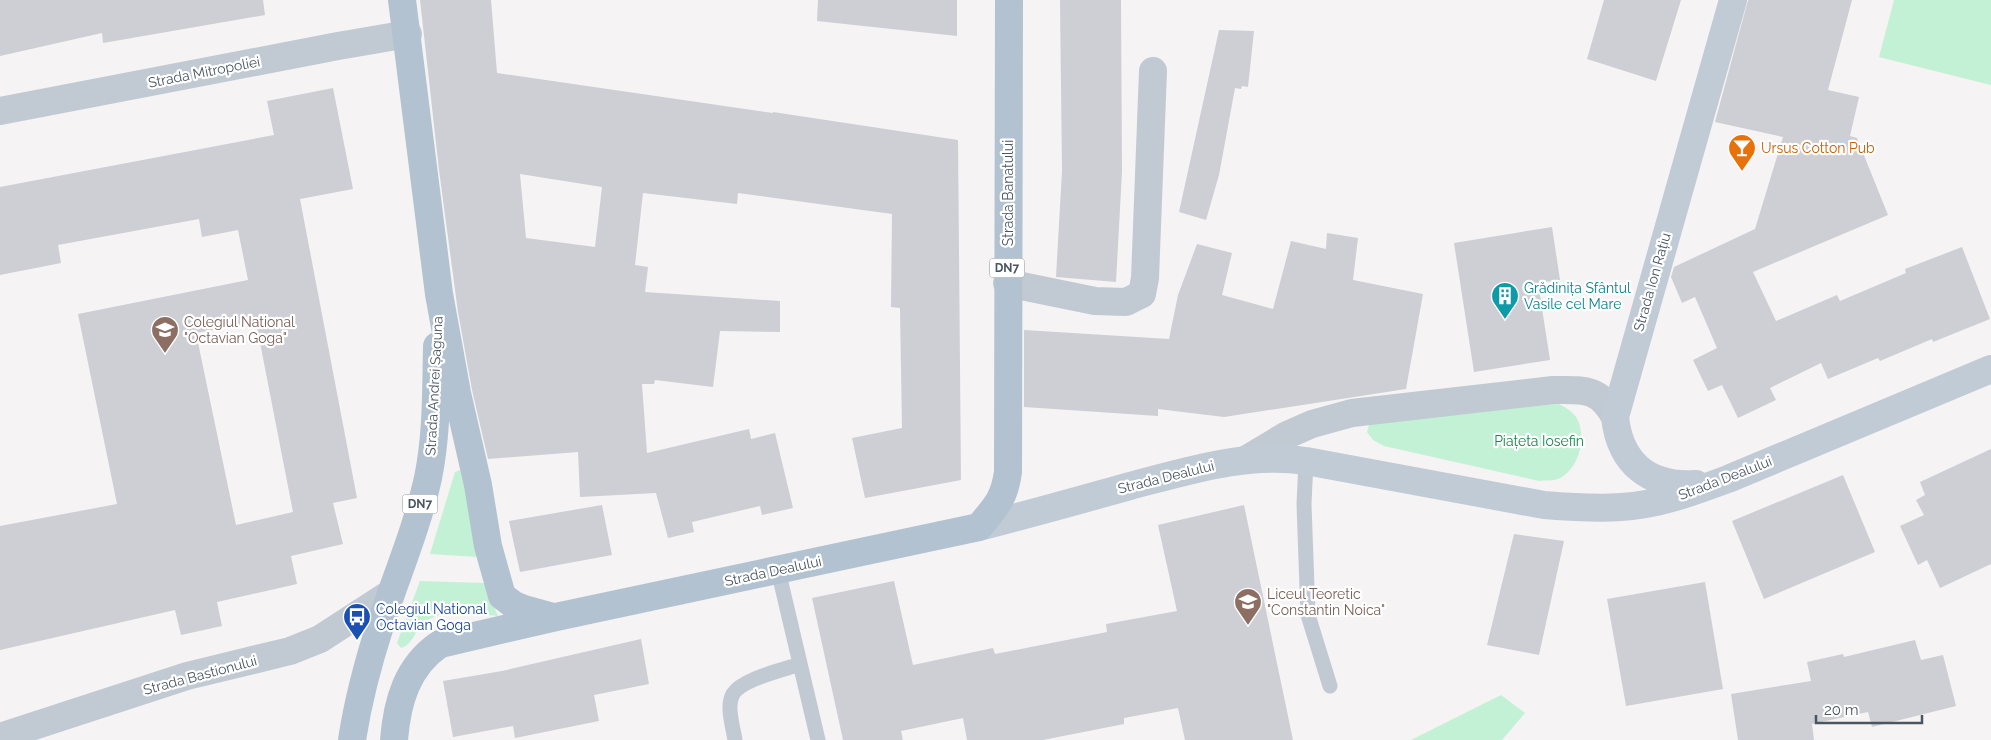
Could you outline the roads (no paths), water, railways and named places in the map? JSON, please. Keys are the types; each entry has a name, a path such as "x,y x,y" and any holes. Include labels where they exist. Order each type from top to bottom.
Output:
{"main road":[{"name":"Strada Andrei Șaguna","path":"402,0 408,34 439,294 478,485 488,546 502,596 514,605 556,617"},
{"name":"Strada Banatului","path":"979,527 1000,502 1005,490 1008,472 1009,0"},
{"name":"Strada Ion Rațiu","path":"1728,479 1695,485 1675,485 1658,481 1641,471 1626,455 1616,432 1615,417 1732,0"},
{"name":"Strada Andrei Șaguna","path":"352,740 358,706 380,627 418,514 434,443 439,294"},
{"name":"Strada Dealului","path":"394,740 395,722 402,694 413,669 427,652 440,644 556,617 979,527 1206,466 1247,459 1294,459 1544,505 1580,508 1621,507 1656,502 1691,493 1728,479 1991,369"}],"street":[{"name":"Strada Mitropoliei","path":"0,111 408,34"},
{"path":"1007,283 1095,301 1126,302 1142,294 1145,278 1153,71"},
{"path":"1247,459 1287,435 1312,424 1352,414 1553,390 1586,390 1599,396 1609,406 1615,417"},
{"name":"Strada Bastionului","path":"0,736 187,676 290,651 320,639 391,593"}],"lane":[{"path":"1306,461 1304,504 1308,615 1330,686"},
{"path":"778,570 818,740"},
{"path":"736,740 730,712 732,695 743,684 800,664"}],"place":[{"name":"Ursus Cotton Pub","path":"1742,172"},
{"name":"Grădinița Sfântul Vasile cel Mare","path":"1505,320"},
{"name":"Colegiul National \"Octavian Goga\"","path":"165,354"},
{"name":"Liceul Teoretic \"Constantin Noica\"","path":"1248,626"},
{"name":"Colegiul National Octavian Goga","path":"357,641"}],"park label":[{"name":"Piațeta Iosefin","path":"1539,441"}]}
